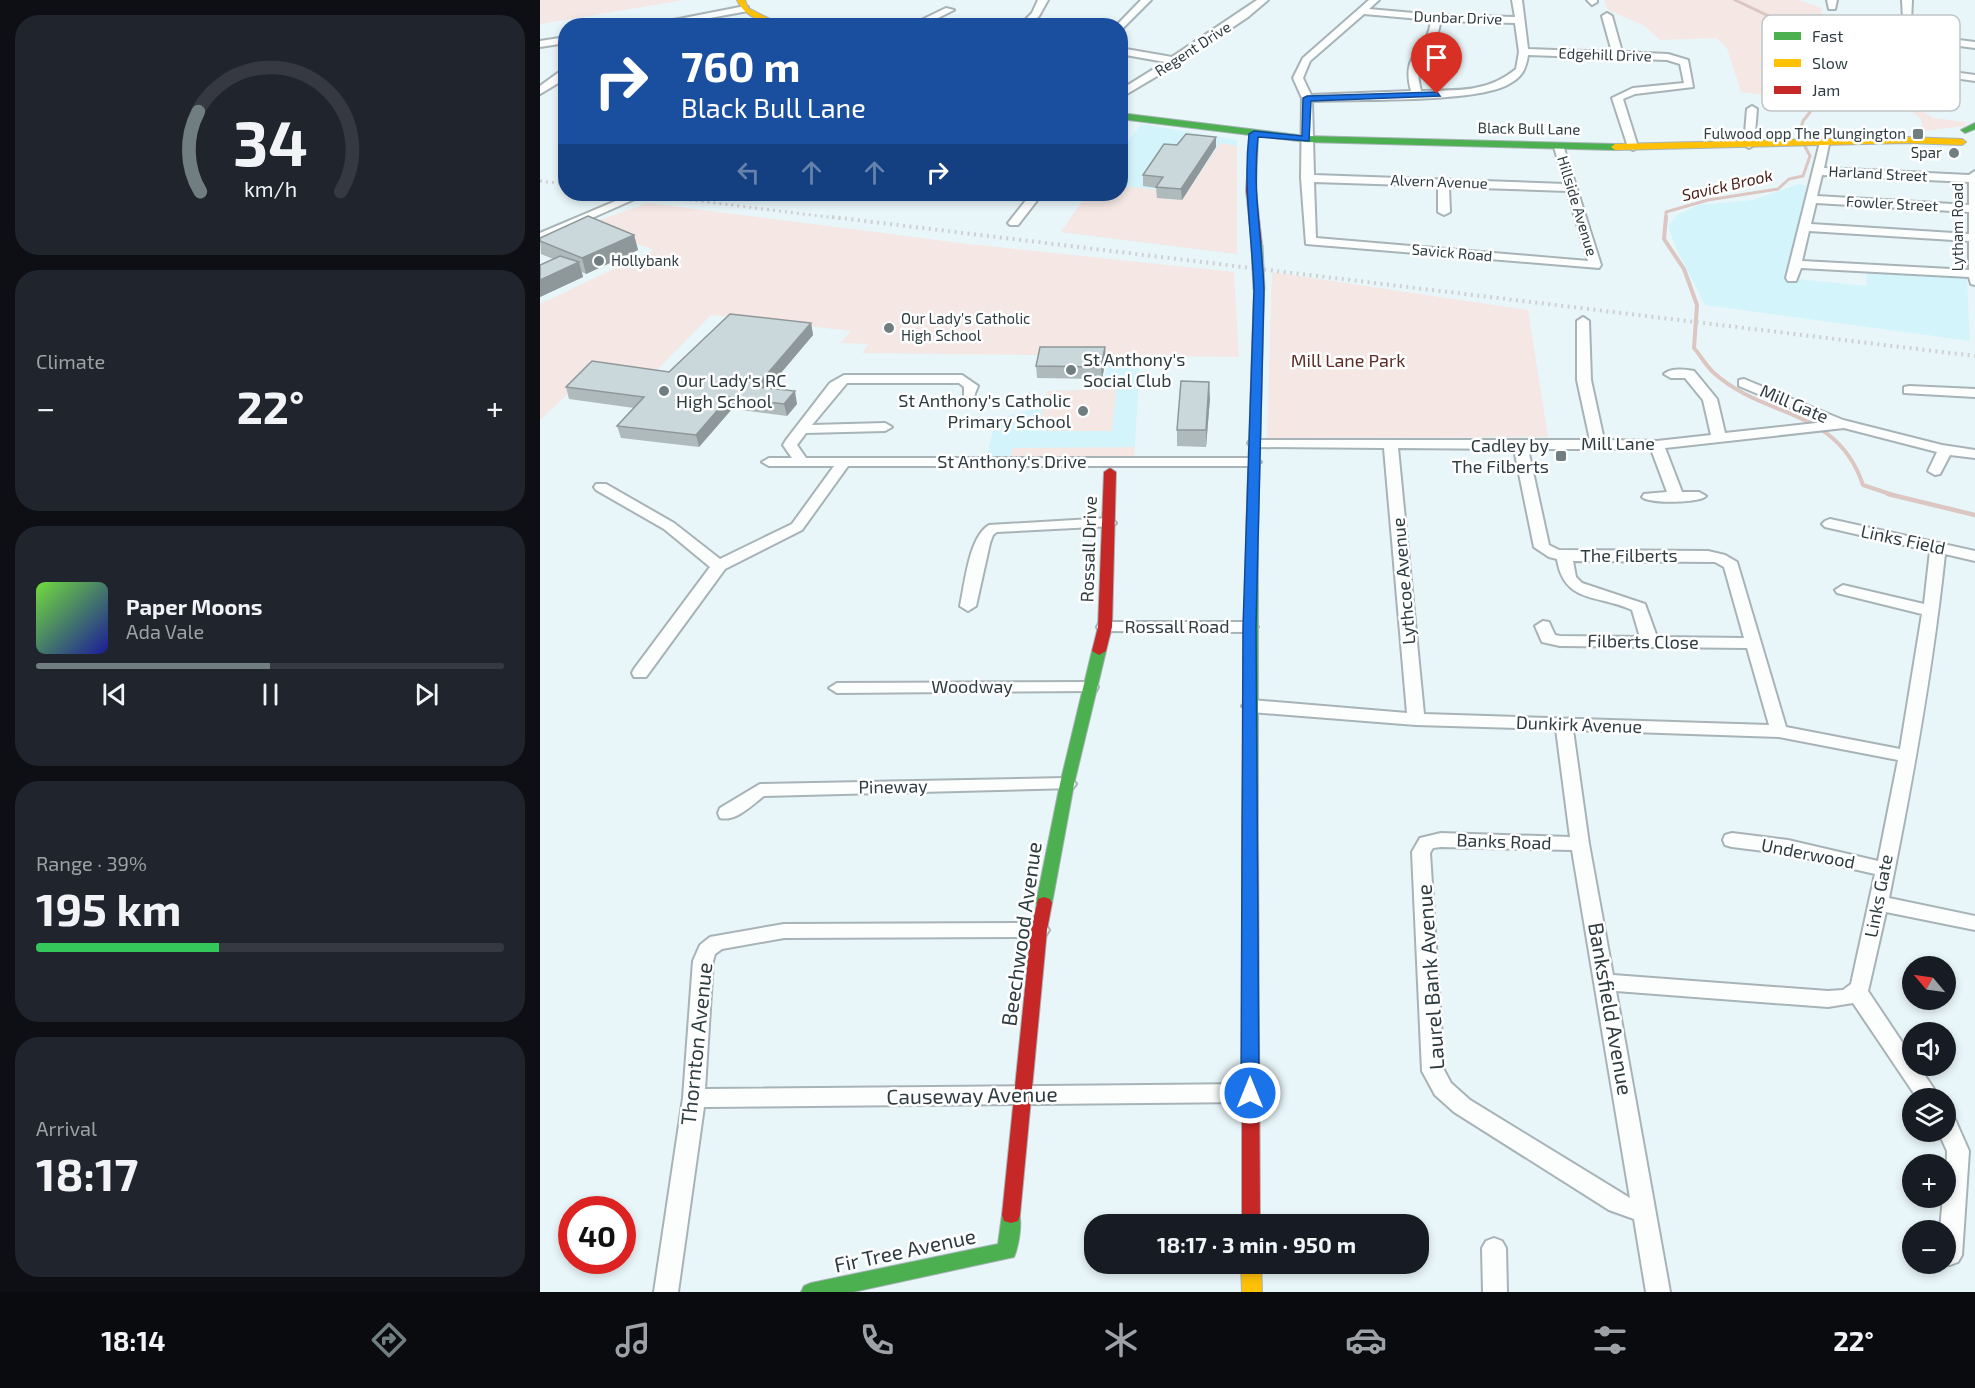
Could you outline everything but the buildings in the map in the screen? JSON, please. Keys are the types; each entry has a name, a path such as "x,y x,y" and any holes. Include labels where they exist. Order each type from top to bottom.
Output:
{"street":[{"path":"1032,18 1043,0"},
{"path":"1128,18 1146,0"},
{"name":"Regent Drive","path":"1128,90 1245,15 1263,0"},
{"path":"1307,178 1307,98 1298,78 1306,60 1374,0"},
{"path":"1307,98 1475,92 1505,83 1521,70 1524,52 1517,0"},
{"path":"1907,0 1908,15"},
{"path":"683,18 743,4 767,18"},
{"path":"931,18 949,10"},
{"name":"Dunbar Drive","path":"1362,11 1436,18 1519,20"},
{"path":"1607,16 1618,55"},
{"path":"1417,95 1411,68 1416,56 1431,42 1437,28 1436,18"},
{"path":"540,44 558,41"},
{"path":"1960,43 1975,45"},
{"path":"1128,52 1176,61"},
{"name":"Edgehill Drive","path":"1524,52 1668,57 1685,62 1689,85 1675,90 1627,91 1617,98 1633,147"},
{"path":"1960,76 1975,78"},
{"path":"540,91 558,79"},
{"path":"1749,145 1752,109"},
{"name":"Black Bull Lane","path":"1128,117 1306,139 1559,147 1817,144"},
{"path":"1251,1214 1250,627 1259,290 1257,245 1251,204 1250,165 1254,134"},
{"path":"1792,278 1818,171 1817,144 1908,140 1968,134"},
{"name":"Hillside Avenue","path":"1559,147 1595,266"},
{"name":"Harland Street","path":"1818,171 1974,177"},
{"name":"Lytham Road","path":"1974,177 1975,281"},
{"name":"Alvern Avenue","path":"1307,178 1571,188"},
{"name":"Savick Road","path":"1307,178 1310,241 1595,266"},
{"path":"1443,182 1444,212"},
{"name":"Fowler Street","path":"1811,200 1974,212"},
{"path":"540,237 623,201"},
{"path":"1014,223 1031,201"},
{"path":"1805,227 1974,238"},
{"path":"1797,264 1975,274"},
{"path":"1583,321 1584,380 1598,444"},
{"path":"1671,374 1689,374 1710,399 1719,439"},
{"path":"801,461 790,445 835,386 844,379 962,379 971,386 969,393"},
{"name":"Mill Gate","path":"1744,383 1844,424"},
{"path":"1909,390 1975,393"},
{"path":"800,429 862,422 885,427"},
{"name":"Mill Lane","path":"1256,443 1658,445 1844,424 1873,428 1944,452 1975,454"},
{"name":"Lythcoe Avenue","path":"1391,444 1416,719"},
{"name":"The Filberts","path":"1520,444 1542,548 1564,556 1708,556 1726,561 1735,575 1754,648"},
{"path":"1658,445 1676,496"},
{"path":"1935,471 1944,452"},
{"path":"638,673 719,566 774,541 797,527 845,461"},
{"name":"St Anthony's Drive","path":"769,462 1254,462"},
{"name":"Rossall Drive","path":"1105,627 1110,472"},
{"path":"601,493 669,526 719,566"},
{"path":"1649,496 1699,496"},
{"path":"968,606 982,543 986,533 994,528 1108,523"},
{"name":"Links Field","path":"1830,524 1975,556"},
{"name":"Links Gate","path":"1857,992 1861,985 1906,756 1932,611 1938,548"},
{"path":"1564,556 1567,575 1579,588 1612,596 1639,607 1650,642"},
{"path":"1843,591 1932,611"},
{"name":"Filberts Close","path":"1543,626 1544,634 1548,638 1560,641 1650,642 1754,648"},
{"name":"Rossall Road","path":"1105,627 1250,627"},
{"name":"Beechwood Avenue","path":"1007,1251 1039,930 1067,784 1105,627"},
{"path":"1754,648 1779,731"},
{"name":"Woodway","path":"837,688 857,682 1090,687"},
{"name":"Dunkirk Avenue","path":"1251,706 1416,719 1779,731 1906,756"},
{"name":"Banksfield Avenue","path":"1564,725 1580,844 1658,1292"},
{"name":"Pineway","path":"727,813 757,785 1067,784"},
{"name":"Banks Road","path":"1428,843 1441,840 1580,844"},
{"name":"Underwood","path":"1732,840 1788,847 1884,870"},
{"name":"Laurel Bank Avenue","path":"1428,843 1421,852 1433,1071 1443,1089 1462,1106 1617,1203 1645,1213"},
{"path":"1878,903 1975,923"},
{"name":"Thornton Avenue","path":"666,1292 693,1098 703,962 707,950 717,942 784,931 1039,930"},
{"path":"1605,982 1827,999 1846,999 1857,992 1922,1088"},
{"name":"Causeway Avenue","path":"693,1098 1250,1093"},
{"path":"1953,1220 1958,1151 1954,1142"},
{"path":"1494,1248 1495,1292"},
{"name":"Fir Tree Avenue","path":"811,1292 1007,1251"},
{"path":"1251,1274 1252,1292"}],"shaded area":[{"path":"1141,124 1237,140 1237,254 1061,232 1082,201 1128,201 1128,141"},
{"path":"1799,184 1806,185 1797,279 1867,286 1866,271 1967,279 1970,341 1705,305 1675,246 1668,226 1677,215 1698,205 1753,200"},
{"name":"St Anthony's Catholic Primary School","path":"1140,364 1134,459 986,458 995,424 1011,415 1045,406 1047,391 1103,390 1107,365"}],"green space":[{"path":"540,0 684,0 576,18 558,18 558,21 540,24"},
{"path":"1604,0 1799,0 1821,8 1822,15 1762,15 1762,95 1741,92 1727,48 1716,38 1660,40 1643,25 1608,10"},
{"path":"1910,111 1922,111 1933,118 1966,122 1965,126 1924,131 1920,118"},
{"path":"1220,143 1237,146 1237,254 1061,232 1082,201 1128,201 1128,187 1162,190 1182,200"},
{"name":"Our Lady's Catholic High School","path":"648,203 968,244 1234,272 1239,357 862,353 868,344 840,343 851,331 711,315 648,379 593,370 540,420 540,304 654,250 586,225"},
{"name":"Mill Lane Park","path":"1272,272 1528,310 1548,437 1267,438"},
{"path":"1116,389 1112,431 1046,431 1047,423 1040,423 1047,391"},
{"path":"1135,447 1134,459 1009,458 1013,448"}],"waterway":[{"name":"Savick Brook","path":"1735,0 1767,15"},
{"name":"Savick Brook","path":"1666,217 1666,212 1708,200 1778,189 1789,179 1803,176 1810,156 1799,135 1803,121 1811,111"},
{"name":"Savick Brook","path":"1666,217 1664,239 1684,269 1697,305 1694,348 1708,367 1734,388 1818,427 1836,441 1851,460 1863,485 1893,495"},
{"name":"Savick Brook","path":"1888,494 1975,515"}],"railway":[{"path":"540,181 558,183"},
{"path":"699,201 844,219"},
{"path":"832,217 1975,356"}],"traffic: fast":[{"path":"1128,117 1306,139 1615,147"},
{"path":"1965,130 1975,126"},
{"path":"1257,245 1259,290"},
{"path":"1250,838 1252,536"},
{"path":"1044,903 1067,784 1099,651"},
{"path":"811,1292 1007,1251 1011,1215"}],"traffic: slow":[{"path":"741,0 745,9 764,18"},
{"path":"1615,147 1908,140 1962,142"},
{"path":"1252,536 1259,290"},
{"path":"1251,1274 1252,1292"}],"traffic: jam":[{"path":"1254,134 1251,190 1257,245"},
{"path":"1099,651 1105,627 1110,472"},
{"path":"1250,838 1251,1214"},
{"path":"1011,1215 1039,930 1044,903"}],"place":[{"name":"Fulwood opp The Plungington","path":"1918,134"},
{"name":"Spar","path":"1954,153"},
{"name":"Hollybank","path":"599,261"},
{"name":"Our Lady's Catholic High School","path":"889,328"},
{"name":"St Anthony's Social Club","path":"1071,370"},
{"name":"Our Lady's RC High School","path":"664,391"},
{"name":"St Anthony's Catholic Primary School","path":"1083,411"},
{"name":"Cadley by The Filberts","path":"1561,456"}],"route":[{"path":"1250,1093 1250,627 1259,290 1257,245 1251,204 1250,165 1254,134 1306,139 1307,98 1437,94"}]}
